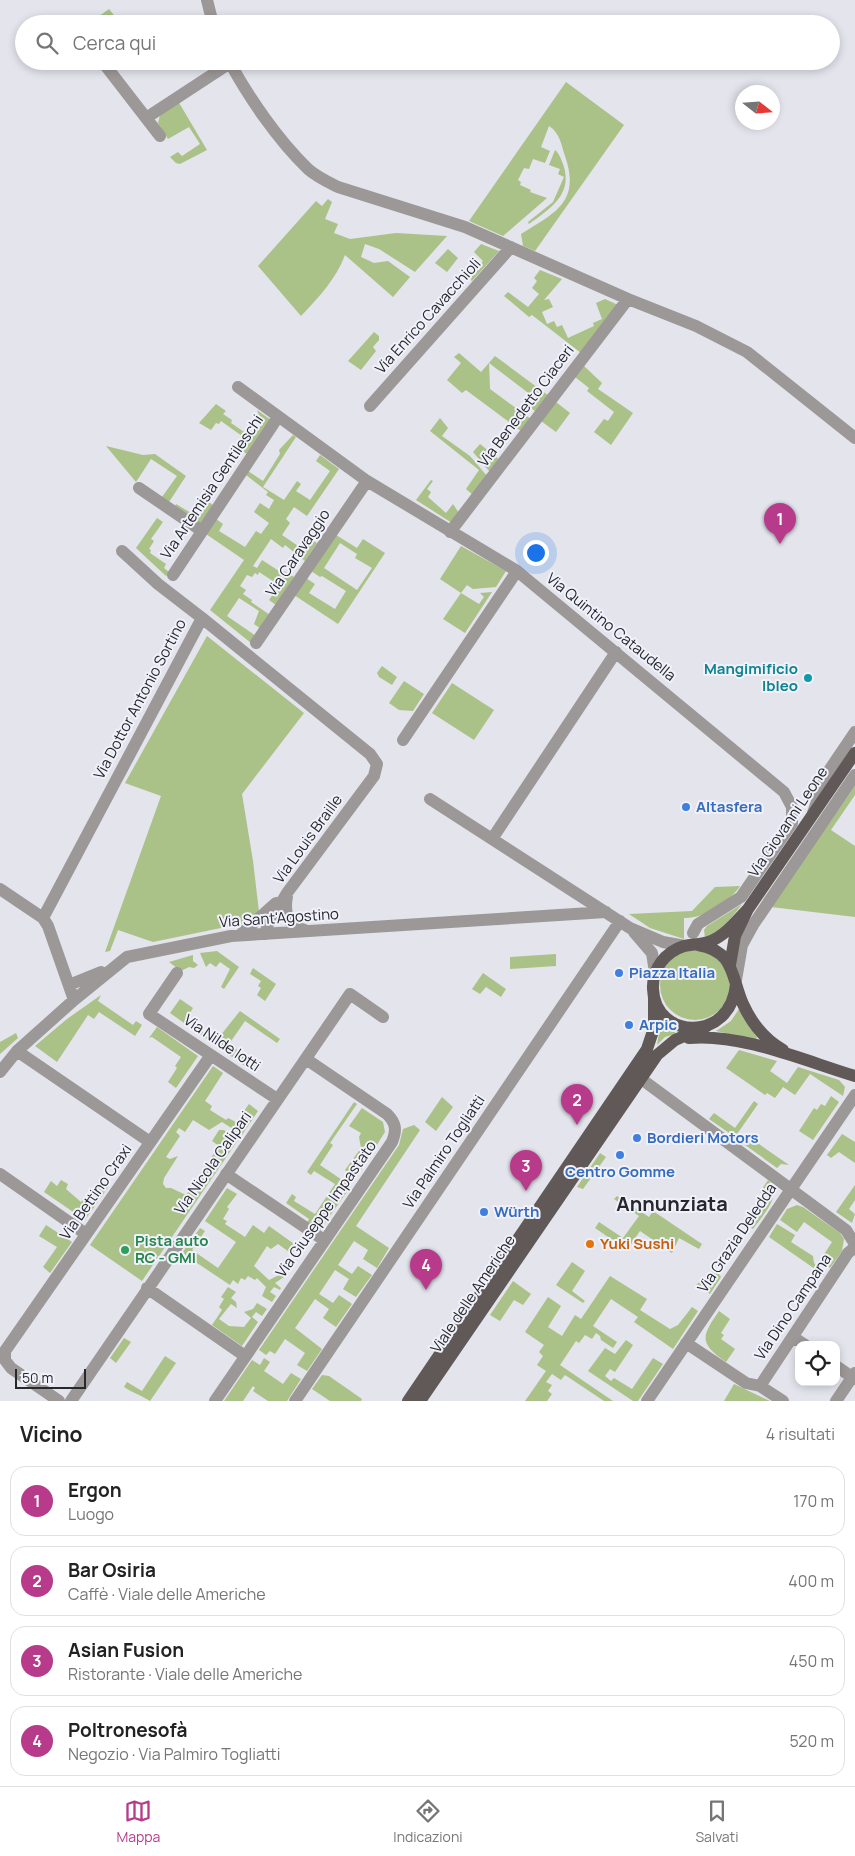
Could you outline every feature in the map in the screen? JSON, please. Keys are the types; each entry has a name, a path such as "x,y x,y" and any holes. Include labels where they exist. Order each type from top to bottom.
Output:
{"main road":[{"name":"Via Giovanni Leone","path":"748,909 855,753"},
{"path":"730,965 735,936 748,909"},
{"path":"748,909 723,935 710,942 691,941 667,955 655,972 653,981 654,999 665,1016 694,1032 752,1045 855,1076"},
{"path":"691,941 715,950 730,965 753,1022 771,1042 800,1059"},
{"path":"694,1032 721,1018 731,1006 736,982"},
{"name":"Viale delle Americhe","path":"408,1401 647,1049 654,1028 654,999"},
{"name":"Viale delle Americhe","path":"420,1401 657,1055 694,1032"}],"street":[{"path":"207,0 211,15"},
{"path":"109,70 160,136"},
{"path":"146,118 217,70"},
{"path":"234,70 267,120 309,170 322,179 338,187 465,227 628,299 696,326 748,352 855,438"},
{"name":"Via Enrico Cavacchioli","path":"370,406 511,247"},
{"name":"Via Benedetto Ciaceri","path":"450,532 628,299"},
{"name":"Via Quintino Cataudella","path":"238,387 367,481 517,571 784,792 792,808 792,823 741,897 698,924 691,941"},
{"name":"Via Artemisia Gentileschi","path":"173,575 278,418"},
{"name":"Via Caravaggio","path":"256,643 367,481"},
{"path":"139,488 202,531"},
{"path":"122,551 202,618"},
{"path":"402,740 517,571"},
{"name":"Via Dottor Antonio Sortino","path":"43,918 202,618 370,754 377,764"},
{"path":"492,839 616,652"},
{"path":"812,815 826,776 855,732"},
{"name":"Via Louis Braille","path":"266,934 267,926 288,893 374,776 377,764"},
{"path":"736,982 742,945 753,925 855,775"},
{"path":"430,799 625,924 663,942 691,941"},
{"path":"0,889 43,918 48,926 74,1000"},
{"path":"288,893 285,911 287,918 296,928 310,931"},
{"path":"240,935 288,893"},
{"name":"Via Sant'Agostino","path":"0,1072 17,1051 110,968 127,957 240,935 606,912"},
{"path":"625,924 652,953 655,972"},
{"name":"Via Palmiro Togliatti","path":"295,1401 625,924"},
{"path":"69,985 110,968"},
{"name":"Via Nilde Iotti","path":"177,973 150,1014 277,1099"},
{"name":"Via Nicola Calipari","path":"71,1401 350,994 383,1017"},
{"path":"17,1051 150,1142"},
{"name":"Via Bettino Craxi","path":"59,1401 7,1365 4,1356 7,1347 211,1055"},
{"name":"Via Giuseppe Impastato","path":"214,1401 392,1142 395,1127 386,1114 306,1059"},
{"path":"640,1078 846,1230 855,1246"},
{"name":"Via Grazia Deledda","path":"647,1401 789,1189 855,1095"},
{"path":"0,1174 86,1234"},
{"path":"226,1174 324,1240"},
{"name":"Via Dino Campana","path":"760,1386 848,1253 855,1246"},
{"path":"147,1288 245,1356"},
{"path":"793,1337 799,1341"},
{"path":"686,1343 746,1383 760,1386 783,1401"},
{"path":"836,1401 854,1376 840,1368"}],"green space":[{"path":"109,9 114,15 101,15"},
{"path":"566,82 624,125 535,251 523,246 521,234 554,212 562,204 570,185 569,172 561,143 556,132 549,126 541,147 550,151 545,163 533,159 529,169 524,168 518,180 521,182 520,185 531,190 530,192 547,198 503,236 469,221"},
{"path":"178,101 207,150 180,164 170,157 178,152 182,156 200,144 189,127 168,139 158,123 160,115"},
{"path":"555,150 564,167 565,186 551,207 529,224 528,222 553,202 564,177 558,174 560,169 549,165"},
{"path":"328,199 332,202 325,219 338,224 334,233 350,239 396,233 447,236 415,272 379,249 365,244 361,257 374,263 388,261 410,277 393,297 345,255 332,280 301,316 258,266 316,201 322,206"},
{"path":"481,244 499,251 472,281 469,278 483,261 474,252"},
{"path":"448,249 458,258 447,272 435,263"},
{"path":"540,270 562,279 544,300 549,299 553,307 542,312 547,324 554,321 557,327 562,325 568,338 594,326 593,323 602,319 596,303 605,299 618,305 581,353 532,315 529,317 504,296 508,292 528,307 539,294 532,288 537,281 534,278"},
{"path":"374,332 379,336 379,340 373,347 376,351 361,370 348,361"},
{"path":"459,353 481,372 495,356 549,396 536,412 530,407 527,392 489,363 490,389 531,419 521,431 466,390 462,393 447,380 461,363 454,357"},
{"path":"584,366 602,383 598,389 633,413 611,445 594,432 604,419 608,421 614,412 587,391 589,388 575,377"},
{"path":"556,402 570,413 556,432 541,421"},
{"path":"216,404 226,411 223,414 232,420 231,423 247,434 263,425 257,410 271,420 247,454 235,446 242,436 221,421 219,424 216,423 211,430 199,423"},
{"path":"440,418 448,428 442,436 470,456 487,476 473,495 466,489 479,470 430,431"},
{"path":"293,435 296,437 263,487 284,500 297,481 301,484 296,491 310,500 330,471 316,461 320,455 339,469 307,516 294,507 286,519 290,523 282,535 304,550 311,539 317,543 305,561 285,545 283,548 271,539 253,566 257,568 262,560 282,573 284,571 294,577 276,605 269,600 279,585 259,572 258,575 255,573 252,577 247,575 240,586 246,590 243,594 252,600 251,602 270,615 261,629 254,624 259,611 239,598 227,616 256,636 251,643 210,610 244,560 206,534 216,519 223,524 219,531 245,547 256,531 261,534 269,523 254,512 260,503 269,509 274,500 266,495 268,492 246,475 248,471 263,481 280,454 279,450"},
{"path":"480,444 500,460 490,472 473,452"},
{"path":"106,446 143,455 155,454 186,476 169,502 162,497 177,476 151,459 136,482"},
{"path":"431,480 433,481 427,489 431,492 428,497 446,513 453,504 459,513 452,523 416,500"},
{"path":"207,501 213,505 200,524 175,506 176,504 196,516"},
{"path":"157,518 163,522 151,539 154,541 149,549 151,550 150,553 166,564 164,568 169,572 166,576 136,548"},
{"path":"336,535 357,548 363,539 385,553 338,624 294,595 306,578 315,584 309,593 335,609 346,591 311,571","holes":["340,543 357,554 355,558 372,568 357,590 324,568"]},
{"path":"461,546 506,571 496,587 473,589 467,585 461,593 440,579"},
{"path":"492,592 465,633 443,619 461,593 479,604 484,597 480,593"},
{"path":"207,636 304,713 242,794 259,912 245,923 153,942 118,930 110,951 105,952 161,796 125,783"},
{"path":"382,666 397,677 392,685 379,677 377,673"},
{"path":"404,681 424,694 413,711 399,710 389,703"},
{"path":"452,683 494,710 474,740 432,713"},
{"path":"855,786 855,795 831,830 855,846 855,917 771,907"},
{"path":"740,886 730,898 707,913 684,918 684,939 650,928 629,914 692,911 715,887"},
{"path":"742,904 726,924 705,938 704,930 707,926"},
{"path":"695,950 708,953 720,960 727,972 730,985 727,998 720,1010 708,1017 695,1020 682,1017 670,1010 663,998 660,985 663,972 670,960 682,953"},
{"path":"217,951 239,967 224,989 221,987 230,969 220,962 216,967 210,963 206,967 200,953"},
{"path":"556,954 556,966 510,969 510,957"},
{"path":"193,955 193,961 198,965 194,968 189,967 181,971 169,962"},
{"path":"253,968 276,984 265,1001 257,995 261,988 258,986 261,981 250,974"},
{"path":"483,973 506,989 501,997 486,987 480,994 472,989"},
{"path":"101,995 98,1001 133,1025 136,1021 142,1025 135,1036 99,1012 94,1019 88,1015 57,1062 35,1046 67,1019"},
{"path":"180,999 193,1008 186,1019 216,1041 240,1011 280,1039 277,1043 245,1021 229,1044 257,1064 252,1071 170,1013"},
{"path":"739,1009 757,1037 756,1040 716,1031 731,1021"},
{"path":"661,1021 675,1031 675,1034 665,1037 657,1045"},
{"path":"157,1027 198,1056 176,1088 168,1082 177,1068 175,1066 181,1057 152,1037 149,1038"},
{"path":"16,1033 18,1038 0,1054 0,1042"},
{"path":"739,1050 777,1061 770,1071 787,1083 798,1067 839,1080 845,1087 843,1096 810,1074 795,1095 783,1087 775,1098 767,1093 765,1095 726,1068"},
{"path":"213,1066 223,1073 205,1101 212,1106 210,1110 226,1120 228,1118 236,1122 249,1104 258,1111 242,1135 222,1122 209,1130 193,1120 185,1132 179,1128 176,1132 180,1136 166,1157 170,1159 178,1156 164,1178 163,1184 166,1188 171,1188 186,1195 219,1146 212,1141 219,1130 224,1130 238,1140 142,1281 90,1245"},
{"path":"831,1096 839,1102 813,1140 799,1131 814,1108 817,1110 821,1104 825,1106"},
{"path":"442,1097 453,1107 436,1131 425,1122"},
{"path":"754,1101 758,1104 735,1137 709,1119 714,1113 735,1128"},
{"path":"354,1102 357,1104 330,1143 333,1145 320,1165 351,1186 318,1233 306,1224 309,1219 286,1203 292,1194 296,1197 294,1201 315,1214 335,1184 314,1171 311,1175 307,1172"},
{"path":"362,1108 383,1122 385,1132 356,1178 345,1170 361,1148 359,1137 361,1133 349,1126"},
{"path":"414,1125 420,1130 356,1226 389,1248 377,1268 363,1259 368,1250 354,1241 338,1265 352,1274 358,1266 372,1275 356,1297 343,1289 349,1279 335,1270 319,1294 333,1303 339,1295 352,1304 336,1327 323,1318 329,1309 315,1299 295,1328 322,1349 307,1371 297,1365 305,1353 285,1339 275,1354 270,1351 266,1355 259,1350 399,1145 403,1129"},
{"path":"842,1134 855,1142 855,1163 839,1152 831,1158 827,1155"},
{"path":"746,1135 789,1165 781,1164 777,1168 741,1142"},
{"path":"600,1153 606,1157 583,1189 577,1187"},
{"path":"61,1180 68,1184 66,1189 81,1202 100,1180 109,1186 85,1220 44,1192 51,1181 57,1186"},
{"path":"768,1180 774,1192 773,1199 753,1229 748,1225 768,1197 760,1192"},
{"path":"855,1185 855,1200 849,1209 855,1214 852,1223 836,1212"},
{"path":"227,1188 237,1194 227,1207 229,1209 223,1219 227,1221 225,1224 245,1237 253,1225 264,1233 269,1226 297,1246 292,1254 278,1244 271,1249 267,1246 254,1266 269,1280 283,1273 284,1277 275,1283 281,1288 280,1290 274,1287 270,1292 276,1296 272,1302 262,1296 266,1287 257,1278 255,1280 248,1276 245,1280 241,1278 238,1284 233,1280 230,1285 182,1253 200,1228 205,1231 192,1250 218,1268 236,1242 205,1221"},
{"path":"617,1196 649,1217 653,1211 702,1244 699,1249 679,1238 672,1253 640,1231 627,1250 595,1228 599,1222 623,1238 639,1216 614,1199"},
{"path":"797,1205 803,1207 840,1233 844,1239 842,1251 830,1268 821,1259 832,1242 804,1222 797,1232 780,1220 787,1209"},
{"path":"777,1224 795,1235 791,1242 813,1256 814,1263 825,1276 769,1237"},
{"path":"46,1225 72,1242 50,1273 43,1267 57,1247 39,1236"},
{"path":"572,1262 585,1271 572,1291 585,1301 583,1303 556,1285"},
{"path":"715,1269 721,1277 710,1294 696,1285"},
{"path":"610,1276 647,1299 640,1310 670,1329 678,1325 692,1307 698,1311 673,1349 634,1322 638,1317 611,1299 593,1326 617,1342 613,1348 601,1340 600,1336 596,1333 592,1339 585,1335 579,1343 576,1341 560,1365 613,1401 604,1401 565,1375 561,1380 552,1374 546,1382 552,1385 548,1391 552,1394 547,1401 525,1401 546,1371 537,1365 543,1356 539,1352 544,1345 525,1332 548,1297 561,1306 548,1327 562,1336 575,1315 581,1319"},
{"path":"513,1281 531,1294 523,1305 514,1300 500,1321 490,1315"},
{"path":"228,1287 236,1292 231,1298 236,1302 237,1308 231,1304 219,1319 229,1326 244,1327 251,1318 244,1312 253,1309 257,1303 267,1309 262,1316 256,1312 252,1317 258,1322 242,1346 212,1325 222,1310 219,1307 224,1299 221,1297"},
{"path":"719,1311 730,1319 721,1333 724,1335 721,1339 735,1349 726,1362 711,1350 706,1339 709,1327"},
{"path":"124,1338 131,1342 116,1363 110,1358"},
{"path":"626,1340 633,1345 615,1372 610,1369 605,1376 611,1381 614,1378 632,1389 653,1358 663,1364 638,1401 633,1401 588,1371 605,1348 615,1354"},
{"path":"165,1356 176,1363 150,1401 124,1387 127,1382 142,1391"},
{"path":"264,1358 270,1362 264,1371 283,1384 291,1373 301,1379 287,1401 268,1401 253,1391 255,1388 253,1386 243,1401 224,1401 252,1360 260,1365"},
{"path":"322,1375 329,1376 362,1399 361,1401 330,1401 312,1389"},
{"path":"734,1384 770,1401 724,1401"}],"place":[{"name":"Ergon","path":"780,544"},
{"name":"Mangimificio Ibleo","path":"808,678"},
{"name":"Altasfera","path":"686,807"},
{"name":"Piazza Italia","path":"619,973"},
{"name":"Arpic","path":"629,1025"},
{"name":"Bar Osiria","path":"577,1125"},
{"name":"Bordieri Motors","path":"637,1138"},
{"name":"Centro Gomme","path":"620,1155"},
{"name":"Asian Fusion","path":"526,1191"},
{"name":"Würth","path":"484,1212"},
{"name":"Yuki Sushi","path":"590,1244"},
{"name":"Pista auto RC - GMI","path":"125,1250"},
{"name":"Poltronesofà","path":"426,1290"}],"district":[{"name":"Annunziata","path":"672,1204"}]}
